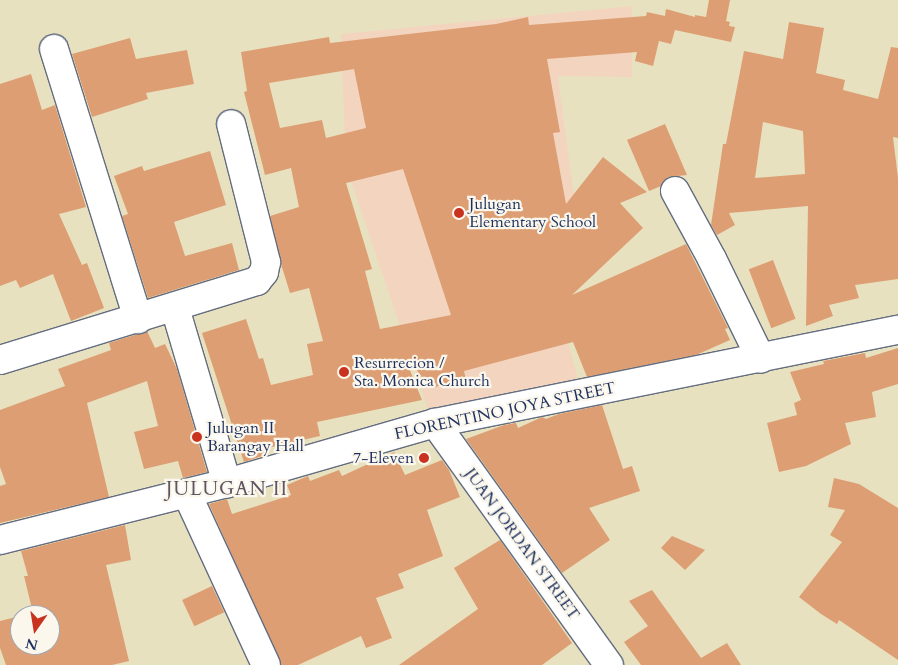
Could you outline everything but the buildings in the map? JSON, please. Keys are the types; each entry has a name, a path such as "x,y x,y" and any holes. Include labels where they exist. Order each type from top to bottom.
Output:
{"street":[{"path":"54,48 138,319"},
{"path":"0,360 175,308 257,281 264,272 266,262 230,124"},
{"path":"676,191 761,359"},
{"path":"175,308 227,483"},
{"name":"FLORENTINO JOYA STREET","path":"0,540 187,494 435,423 898,330"},
{"name":"JUAN JORDAN STREET","path":"435,423 609,665"},
{"path":"187,494 266,665"}],"shaded area":[{"name":"Julugan Elementary School","path":"632,6 632,77 558,76 575,205 537,222 579,384 430,415 346,166 341,34"}],"place":[{"name":"Julugan Elementary School","path":"459,213"},
{"name":"Resurrecion / Sta. Monica Church","path":"344,372"},
{"name":"Julugan II Barangay Hall","path":"197,437"},
{"name":"7-Eleven","path":"424,458"}],"district":[{"name":"JULUGAN II","path":"227,490"}]}
